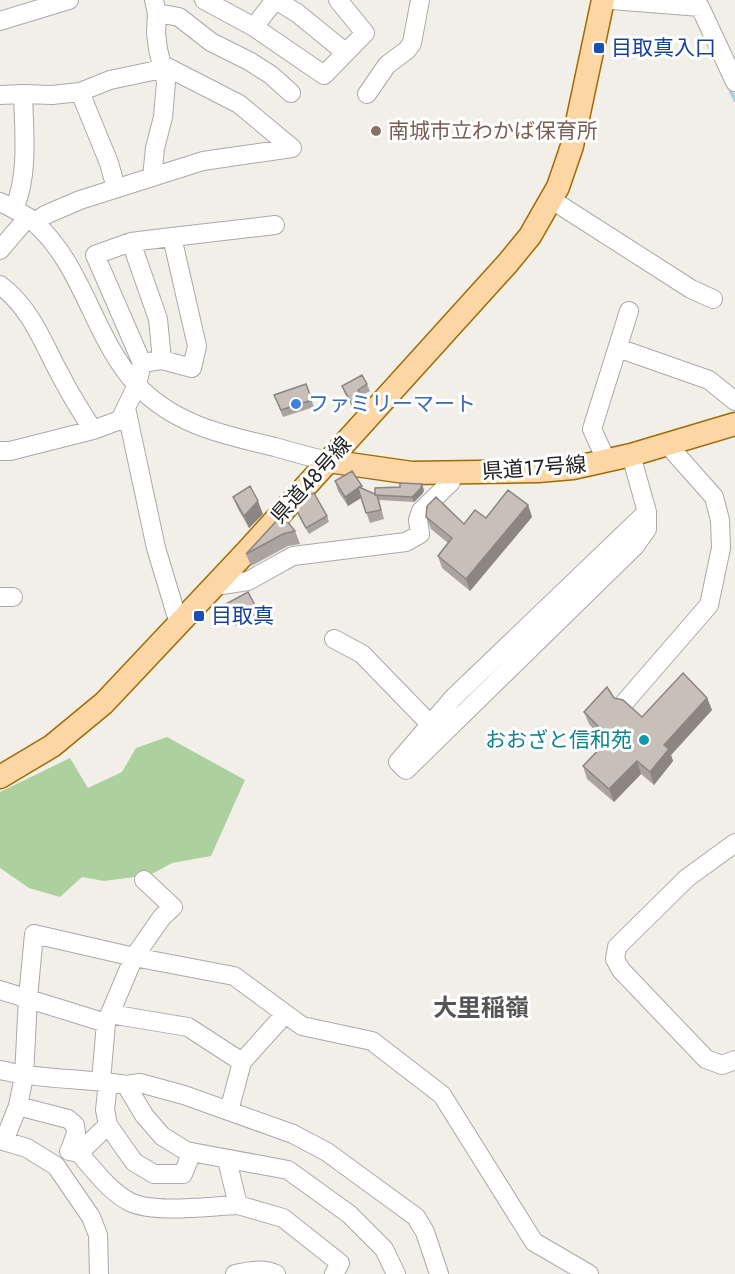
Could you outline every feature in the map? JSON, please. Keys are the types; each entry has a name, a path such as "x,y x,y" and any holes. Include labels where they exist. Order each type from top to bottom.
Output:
{"main road":[{"name":"県道48号線","path":"0,777 52,746 86,719 215,586 530,236 552,200 572,146 601,0"},
{"name":"県道17号線","path":"328,461 412,473 538,471 573,468 631,456 735,424"}],"street":[{"path":"0,21 69,0"},
{"path":"204,0 254,27 324,75 366,33 338,0"},
{"path":"254,27 276,0 297,13 345,52"},
{"path":"367,94 387,65 407,50 412,43 420,0"},
{"path":"601,0 700,7 735,82"},
{"path":"152,177 155,148 163,117 166,82 156,33 155,6 179,17 211,42 271,75 291,93"},
{"path":"0,95 52,95 80,92 162,67 239,104 292,148 204,161 80,200 45,215 19,213"},
{"path":"80,92 109,163 116,188"},
{"path":"0,250 19,213 24,132 23,94"},
{"path":"552,200 691,289 713,299"},
{"path":"19,213 53,242 69,263 122,367 137,386 173,414 196,426 234,438 328,461"},
{"path":"69,263 131,242 275,225"},
{"path":"142,363 162,360 192,368 197,346 172,237"},
{"path":"131,242 158,319 162,360"},
{"path":"0,452 93,430 120,420 137,386 142,363 95,255"},
{"path":"0,285 13,295 28,312 62,379 93,430"},
{"path":"607,462 592,429 629,311"},
{"path":"618,348 709,380 735,400"},
{"path":"126,408 156,548 179,624"},
{"path":"626,702 709,604 721,548 720,519 714,497 667,444"},
{"path":"631,456 647,512 647,529 629,554 406,770 398,762 453,698 647,512"},
{"path":"215,586 248,581 293,556 406,542 414,539 420,534 418,520 421,512 451,482 451,472"},
{"path":"334,639 362,654 430,724"},
{"path":"735,843 679,886 617,947 615,959 621,970 706,1059 722,1065 735,1060"},
{"path":"144,880 173,907 162,917 134,957 108,1018 111,1082 105,1110 108,1125 134,1162 154,1174 183,1174 192,1152"},
{"path":"99,1274 98,1235 92,1217 56,1166 27,1148 2,1140 18,1106 24,1076 34,934 134,957 234,976 303,1026 372,1041 442,1095 534,1242 589,1274"},
{"path":"0,990 108,1018 188,1027 242,1062"},
{"path":"229,1111 242,1062 285,1014"},
{"path":"0,1070 24,1076 140,1083 184,1095 293,1134 327,1152 416,1217 425,1232 439,1274"},
{"path":"111,1082 162,1136 186,1151 288,1170 349,1214 384,1249 396,1274"},
{"path":"18,1106 68,1119 75,1125 74,1152"},
{"path":"56,1166 108,1125"},
{"path":"74,1152 130,1202 152,1209 238,1205 283,1218 340,1263 334,1274"},
{"path":"227,1160 238,1205"},
{"path":"235,1274 248,1270 276,1274"}],"green space":[{"path":"167,737 245,780 211,856 172,863 150,875 104,881 82,877 60,897 29,888 0,868 0,792 70,758 88,788 122,772 136,748"}],"building":[{"path":"362,375 367,384 358,390 361,396 352,404 342,386"},
{"path":"306,384 312,400 281,410 274,395"},
{"path":"352,471 362,486 359,487 377,495 381,510 366,513 358,488 345,497 335,481"},
{"path":"400,483 422,484 412,497 375,495 375,488 400,487"},
{"path":"250,486 258,501 244,516 233,497"},
{"path":"508,490 528,505 466,579 438,556 452,538 426,517 427,506 436,497 464,524 475,510 486,518"},
{"path":"314,493 327,516 306,528 296,509 306,497"},
{"path":"282,515 295,531 283,534 246,554"},
{"path":"248,592 256,607 232,620 224,605"},
{"name":"おおざと信和苑","path":"683,673 707,698 664,745 669,749 650,772 637,761 609,789 583,766 610,738 584,712 607,687 614,698 623,700 642,717"}],"waterway":[{"path":"729,87 735,100"}],"place":[{"name":"目取真入口","path":"599,48"},
{"name":"南城市立わかば保育所","path":"376,131"},
{"name":"ファミリーマート","path":"296,404"},
{"name":"目取真","path":"199,616"},
{"name":"おおざと信和苑","path":"644,740"}],"district":[{"name":"大里稲嶺","path":"481,1008"}]}
